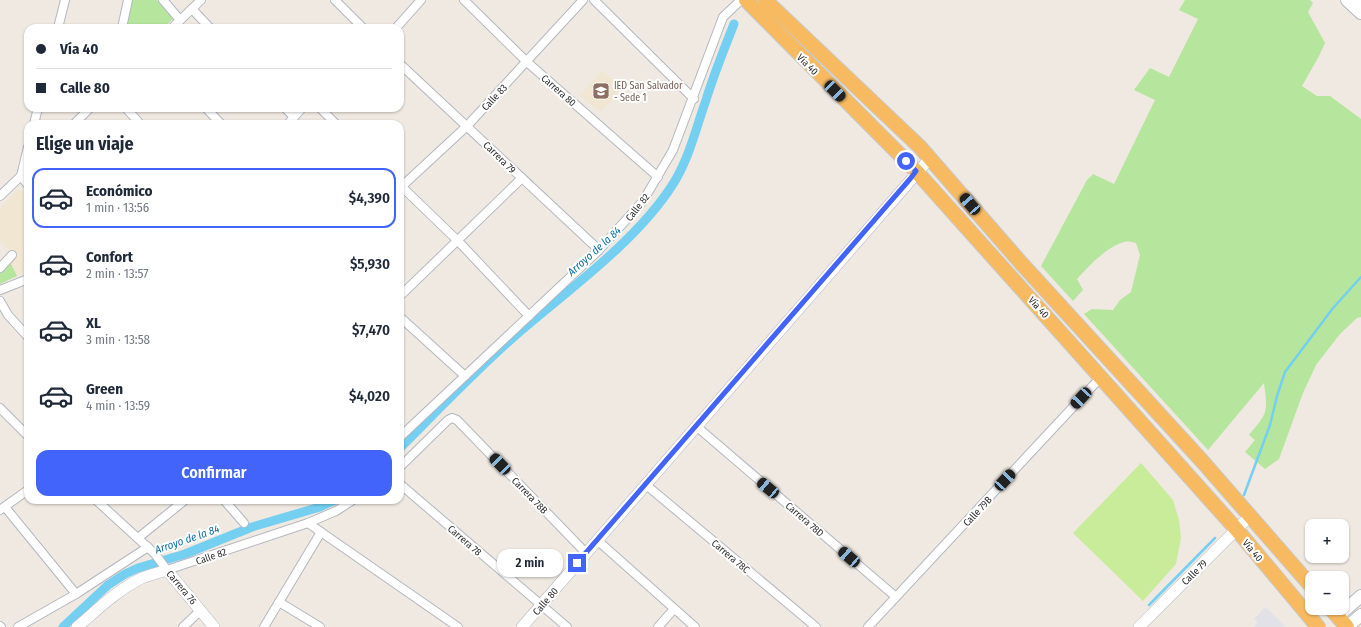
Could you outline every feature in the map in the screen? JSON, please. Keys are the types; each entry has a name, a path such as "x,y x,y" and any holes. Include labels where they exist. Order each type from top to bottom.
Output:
{"highway":[{"name":"Vía 40","path":"746,0 916,171 1237,530 1318,627"},
{"name":"Vía 40","path":"765,0 930,158 1026,268 1202,462 1305,579"},
{"path":"1014,280 1026,268"},
{"path":"1337,615 1347,627"}],"main road":[{"path":"1348,0 1361,13"},
{"path":"1349,603 1361,596"},
{"path":"1347,627 1361,615"}],"street":[{"path":"59,24 65,0"},
{"path":"123,24 128,0"},
{"path":"163,0 180,20"},
{"path":"176,24 201,0"},
{"path":"335,0 359,24"},
{"path":"400,24 421,0"},
{"name":"Carrera 80","path":"464,0 527,62 658,177"},
{"name":"Calle 83","path":"404,183 468,126 583,0"},
{"path":"594,0 694,99"},
{"name":"Calle 82","path":"404,433 599,250 643,201 673,150 694,99 724,17 741,0"},
{"path":"192,9 206,24"},
{"name":"Carrera 79","path":"404,68 599,250"},
{"path":"78,120 86,112"},
{"path":"130,112 136,120"},
{"path":"210,112 217,120"},
{"path":"289,112 294,117"},
{"path":"291,120 298,112"},
{"path":"327,112 333,120"},
{"name":"Calle 80","path":"522,627 542,606 645,484 916,171 930,158"},
{"path":"20,176 24,161"},
{"path":"0,196 24,172"},
{"path":"20,176 24,180"},
{"path":"404,292 522,178"},
{"path":"404,189 458,241 529,316"},
{"path":"0,268 12,256"},
{"path":"0,290 24,281"},
{"path":"0,301 8,315 24,333"},
{"path":"404,321 466,376"},
{"name":"Calle 79B","path":"868,627 1101,377"},
{"path":"0,408 24,432"},
{"name":"Carrera 78B","path":"404,463 448,420 452,418 457,420 586,553"},
{"name":"Carrera 78D","path":"696,426 896,597"},
{"name":"Carrera 78C","path":"645,484 816,627"},
{"name":"Carrera 78","path":"404,487 567,627"},
{"path":"24,493 3,508 76,594"},
{"name":"Carrera 76","path":"100,504 155,554 214,627"},
{"path":"138,538 180,504"},
{"path":"227,504 244,523"},
{"name":"Calle 82","path":"77,627 108,599 141,578 166,568 308,523 336,511 347,504"},
{"name":"Calle 79","path":"1139,627 1249,517"},
{"path":"308,523 458,627"},
{"path":"264,627 321,532"},
{"path":"597,540 695,627"},
{"path":"18,627 76,594 148,547"},
{"path":"279,602 320,627"},
{"path":"658,627 674,608"},
{"path":"183,627 201,610"}],"shaded area":[{"name":"IED San Salvador - Sede 1","path":"602,71 623,87 601,112 580,96"},
{"path":"19,189 24,194 24,273 17,276 9,260 14,255 0,241 0,208"},
{"path":"1265,607 1286,627 1253,627 1258,622 1254,619"}],"green space":[{"path":"130,0 157,0 173,19 167,24 125,24"},
{"path":"1185,0 1310,0 1313,3 1308,12 1325,43 1302,86 1317,96 1330,96 1361,119 1361,317 1357,318 1340,334 1316,365 1303,393 1279,459 1265,469 1245,452 1255,440 1249,435 1265,412 1266,401 1264,383 1208,450 1084,314 1092,309 1113,310 1120,300 1131,292 1140,255 1136,243 1124,242 1117,244 1104,252 1077,279 1083,290 1073,301 1041,266 1087,180 1093,174 1114,184 1155,100 1134,90 1150,68 1169,77 1198,19 1179,10"},
{"path":"9,260 17,276 0,284 0,269"},
{"path":"1141,463 1173,500 1179,520 1181,538 1176,564 1143,601 1073,533"}],"waterway":[{"name":"Arroyo de la 84","path":"404,444 457,390 517,334 601,264 641,225 658,205 673,184 684,164 734,24"},
{"path":"1244,495 1270,425 1285,372 1333,308 1361,277"},
{"name":"Arroyo de la 84","path":"63,627 108,585 125,574 138,568 185,554 252,527 326,504"},
{"path":"1149,605 1215,538"}],"place":[{"name":"IED San Salvador - Sede 1","path":"601,91"}],"route":[{"path":"577,563 910,179 916,171 906,161"}]}
